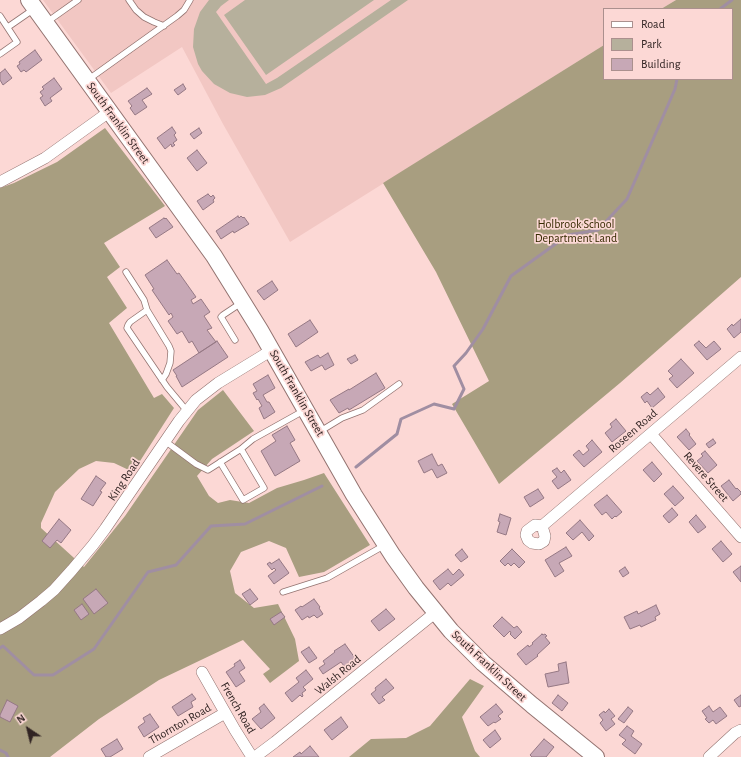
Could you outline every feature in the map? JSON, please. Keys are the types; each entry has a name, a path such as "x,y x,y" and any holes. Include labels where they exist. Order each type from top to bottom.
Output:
{"main road":[{"name":"South Franklin Street","path":"32,4 202,239 272,350 354,495 412,583 459,639 491,671 596,757"}],"street":[{"path":"0,182 45,158 109,112"},
{"name":"King Road","path":"0,629 20,618 41,601 54,590 72,570 113,518 187,411 201,396 218,383 272,350"},
{"name":"Roseen Road","path":"542,526 741,357"},
{"name":"Revere Street","path":"651,434 741,537"},
{"name":"Walsh Road","path":"255,757 276,742 436,612"},
{"name":"French Road","path":"202,672 252,757"},
{"name":"Thornton Road","path":"149,757 225,713"},
{"path":"709,757 735,733 741,730"}],"lane":[{"path":"45,24 78,0"},
{"path":"129,0 136,10 144,17 164,26"},
{"path":"87,81 177,16 184,10 190,0"},
{"path":"8,27 32,4"},
{"path":"0,16 17,42 0,54"},
{"path":"126,272 144,300 147,310 171,351 170,363 162,380"},
{"path":"235,340 221,318 223,315 243,302"},
{"path":"147,310 130,322 127,328 162,380 187,411"},
{"path":"319,432 342,418 363,410 399,384"},
{"path":"165,442 196,464 208,470 241,449 253,439 306,409"},
{"path":"220,462 243,500 264,488 241,449"},
{"path":"283,592 327,578 386,545"}],"shaded area":[{"path":"43,0 676,0 663,8 603,8 603,46 290,242 223,124 182,47 111,93"}],"green space":[{"path":"209,0 229,0 216,12 266,84 391,0 408,0 281,88 265,95 247,97 230,93 214,84 202,71 198,64 193,47 194,29 200,12"},
{"path":"245,0 374,0 266,75 224,15"},
{"name":"Holbrook School Department Land","path":"676,0 741,0 741,277 620,383 499,484 452,404 489,381 436,272 383,183 603,46 603,80 733,80 733,8 663,8"},
{"path":"105,128 165,206 104,243 120,267 107,277 127,308 109,323 154,398 162,394 174,408 133,472 114,463 96,461 79,469 55,492 41,523 41,528 84,567 125,516 198,410 223,390 254,431 212,459 197,476 209,496 218,503 230,500 249,503 277,488 324,473 370,545 324,572 299,577 286,548 269,541 241,552 230,571 235,593 254,608 278,604 295,639 299,661 270,683 263,674 270,669 243,640 159,680 99,719 50,757 0,757 0,188 14,183 57,162"},
{"path":"470,679 484,686 462,717 475,751 480,757 349,757 371,739 406,738 430,726"}],"building":[{"path":"35,50 42,60 26,72 24,70 21,72 17,66 20,64 19,62"},
{"path":"5,69 12,78 3,85 0,80 0,73"},
{"path":"54,78 62,89 50,98 52,101 45,106 40,98 43,96 40,92 44,89 42,87"},
{"path":"183,84 186,89 178,95 174,90"},
{"path":"147,88 152,94 142,100 147,107 135,115 130,108 132,106 128,101"},
{"path":"172,127 176,133 174,135 177,140 173,143 175,145 172,147 171,144 165,149 157,138"},
{"path":"199,128 202,133 194,139 190,134"},
{"path":"197,150 207,163 197,171 187,158"},
{"path":"208,194 211,197 213,195 215,198 213,200 214,202 203,210 197,201"},
{"path":"238,216 239,218 241,216 243,218 244,217 249,224 234,233 233,231 221,239 216,231"},
{"path":"166,218 173,227 156,238 149,228"},
{"path":"167,260 177,274 179,273 196,297 191,300 193,304 201,299 210,312 204,316 212,328 207,330 216,342 199,353 192,341 189,343 182,331 177,334 168,321 173,317 171,313 169,315 152,290 154,289 145,275"},
{"path":"272,281 278,290 264,300 257,291"},
{"path":"741,319 741,332 734,338 727,329"},
{"path":"310,320 318,332 296,347 288,334"},
{"path":"217,341 228,357 182,387 173,370"},
{"path":"699,341 706,348 714,341 721,349 707,360 694,345"},
{"path":"328,353 334,365 325,370 322,365 311,371 305,362 318,355 320,358"},
{"path":"355,355 358,360 351,364 347,359"},
{"path":"681,359 694,373 677,388 669,379 673,376 668,371"},
{"path":"376,373 385,388 349,410 348,408 339,413 330,400"},
{"path":"268,375 275,388 263,395 275,412 264,419 259,408 262,406 253,393 257,391 253,384"},
{"path":"658,388 665,397 652,408 647,401 645,403 641,397 647,392 650,395"},
{"path":"616,419 626,431 612,442 605,433 612,427 610,424"},
{"path":"287,426 295,440 290,443 300,461 275,476 261,451 276,441 272,435"},
{"path":"686,429 696,444 689,450 677,437"},
{"path":"713,439 716,443 709,448 706,444"},
{"path":"592,440 602,452 584,467 573,455 579,450 583,455 589,450 586,446"},
{"path":"705,451 717,465 708,473 697,461 703,456 701,454"},
{"path":"432,454 438,466 442,464 447,473 437,478 432,469 424,473 418,461"},
{"path":"652,462 662,474 654,482 643,470"},
{"path":"557,468 561,473 564,470 571,480 558,489 552,481 557,477 552,471"},
{"path":"96,476 106,483 100,491 102,492 93,506 81,499"},
{"path":"729,480 736,489 737,488 741,492 741,494 733,501 721,486"},
{"path":"673,486 684,498 675,506 664,494"},
{"path":"538,489 544,498 530,507 524,497"},
{"path":"607,495 622,512 612,519 606,512 602,515 594,505"},
{"path":"672,508 678,515 669,523 663,516"},
{"path":"500,514 511,518 506,535 497,532 500,522 498,521"},
{"path":"696,515 706,527 698,533 689,522"},
{"path":"59,519 71,530 61,543 57,540 50,548 42,541"},
{"path":"580,520 594,536 589,541 582,532 573,540 566,533"},
{"path":"721,541 732,554 723,562 712,549"},
{"path":"566,547 572,556 559,563 564,571 555,577 545,560"},
{"path":"462,549 468,557 461,562 455,555"},
{"path":"512,549 525,562 519,568 514,563 511,566 508,563 505,566 500,561"},
{"path":"279,559 289,573 274,584 268,576 276,570 274,568 272,570 267,564 270,562 271,564"},
{"path":"741,566 741,582 733,572"},
{"path":"625,567 629,573 623,577 619,571"},
{"path":"448,569 453,575 459,569 464,575 451,586 448,583 440,590 433,581"},
{"path":"96,589 108,603 94,614 83,599"},
{"path":"250,589 258,599 250,605 242,594"},
{"path":"314,599 323,614 317,618 314,615 309,618 308,616 302,620 295,610"},
{"path":"82,604 89,614 81,620 74,610"},
{"path":"656,605 660,614 655,617 656,620 641,627 640,625 630,629 624,617 637,611 638,614"},
{"path":"386,609 395,619 379,631 371,621"},
{"path":"281,612 285,617 274,625 270,619"},
{"path":"502,617 514,628 517,626 522,632 515,639 510,634 510,631 504,637 493,626"},
{"path":"542,634 547,636 545,637 550,643 537,655 538,656 526,665 517,654 528,645 529,647 533,644 532,643"},
{"path":"345,644 355,658 344,666 341,662 323,674 319,668 325,664 323,661"},
{"path":"309,647 317,658 309,663 301,652"},
{"path":"240,660 245,668 239,672 245,681 236,687 226,672 235,666 234,664"},
{"path":"566,662 569,683 548,687 545,674 559,671 558,664"},
{"path":"306,670 313,679 303,687 306,690 302,693 303,696 302,697 300,695 292,702 285,693 299,682 296,678"},
{"path":"386,679 394,688 382,697 385,700 379,704 371,694 376,690 375,688"},
{"path":"192,694 196,699 191,702 193,707 178,716 172,707"},
{"path":"558,695 568,703 562,711 552,703"},
{"path":"741,695 741,706 739,707 734,700"},
{"path":"7,700 18,706 10,722 0,717"},
{"path":"264,704 275,718 261,729 252,719 261,712 259,708"},
{"path":"496,704 503,712 498,716 501,719 488,726 480,717"},
{"path":"709,706 713,712 720,707 727,716 716,724 713,720 709,723 705,719 707,718 702,711"},
{"path":"628,707 633,711 624,723 618,719"},
{"path":"609,709 615,716 611,719 615,724 606,731 600,723 603,720 599,715 604,711 605,713"},
{"path":"150,714 159,727 144,737 138,727 145,722 143,718"},
{"path":"341,717 348,727 332,740 324,730"},
{"path":"627,726 634,731 631,736 642,744 635,754 622,744 626,740 619,735"},
{"path":"495,730 501,739 490,748 483,740"},
{"path":"117,739 123,749 110,757 106,757 101,749"},
{"path":"544,739 554,747 546,757 532,757 530,755"},
{"path":"310,746 319,757 293,757 300,752 301,754"}],"waterway":[{"path":"721,8 732,0"},
{"path":"356,467 397,434 401,419 434,404 454,409 464,389 454,366 466,353 483,329 511,276 568,235 598,230 627,199 675,89 677,80"},
{"path":"0,648 3,646 34,675 53,675 94,649 148,572 176,565 211,526 245,524 322,486"},
{"path":"0,750 6,753 8,757"}]}
